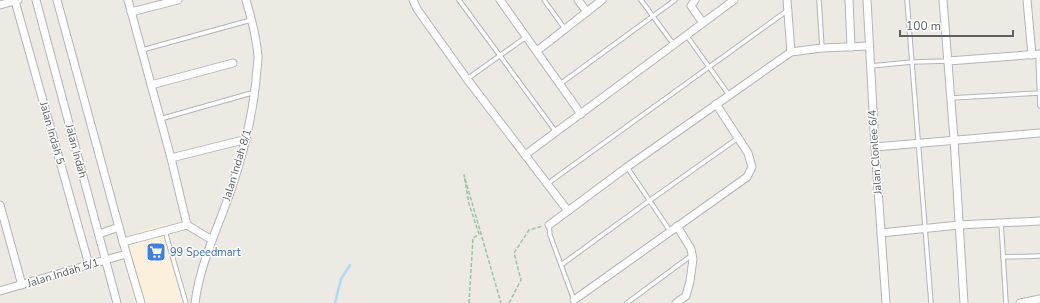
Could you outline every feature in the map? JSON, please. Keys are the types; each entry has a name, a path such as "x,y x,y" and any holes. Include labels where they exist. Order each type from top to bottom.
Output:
{"street":[{"path":"0,5 17,0"},
{"name":"Jalan Indah 5","path":"17,0 89,265"},
{"name":"Jalan Indah","path":"36,0 117,303"},
{"path":"57,0 126,254 141,303"},
{"path":"128,0 171,158 187,225 212,240"},
{"path":"132,12 178,0"},
{"name":"Jalan Indah 8/1","path":"195,303 205,256 231,190 247,139 255,92 258,57 256,39 246,0"},
{"path":"413,0 417,9 467,79 568,211"},
{"path":"500,0 581,114"},
{"path":"578,0 587,12"},
{"path":"536,51 602,0"},
{"path":"525,155 734,0"},
{"path":"787,0 791,52"},
{"path":"848,0 851,48"},
{"name":"Jalan Clonlee 6/4","path":"867,0 875,147 886,303"},
{"path":"943,0 954,139 964,303"},
{"path":"948,61 1037,55 1027,0"},
{"path":"690,2 703,23"},
{"path":"550,225 627,167 791,52 822,48 851,48 869,46"},
{"path":"151,85 233,63"},
{"path":"575,302 747,176 752,167 748,153 716,104"},
{"path":"875,147 954,139 1040,133"},
{"path":"171,158 247,139"},
{"path":"0,205 22,285"},
{"path":"881,233 959,224 1040,221"},
{"path":"123,242 187,225"},
{"path":"676,303 686,296 693,259 691,249 677,226"},
{"path":"99,234 119,228"},
{"name":"Jalan Indah 5/1","path":"0,291 126,254"},
{"path":"1020,303 1040,299"}],"lane":[{"path":"459,0 556,132"},
{"path":"544,0 565,29"},
{"path":"641,0 674,45"},
{"path":"560,84 675,0"},
{"path":"818,0 822,48"},
{"path":"907,0 931,303"},
{"path":"547,184 788,10"},
{"path":"142,50 251,20"},
{"path":"467,79 526,36"},
{"path":"687,36 729,95"},
{"path":"1037,55 1040,106"},
{"path":"870,66 912,62 948,61"},
{"path":"160,120 255,92"},
{"path":"951,98 1040,93"},
{"path":"561,265 738,138"},
{"path":"627,167 670,232"},
{"path":"1001,222 1006,303"},
{"path":"550,225 550,235 575,302"},
{"path":"165,231 186,303"},
{"path":"627,303 692,255"},
{"path":"1003,258 1040,256"}],"path":[{"path":"469,303 473,238 479,234 469,204 464,175 501,303"},
{"path":"509,303 521,280 514,253 529,230 550,225"}],"shaded area":[{"path":"166,224 190,303 135,303 117,239"}],"waterway":[{"path":"335,303 341,279 350,265"}],"place":[{"name":"99 Speedmart","path":"156,252"}]}
